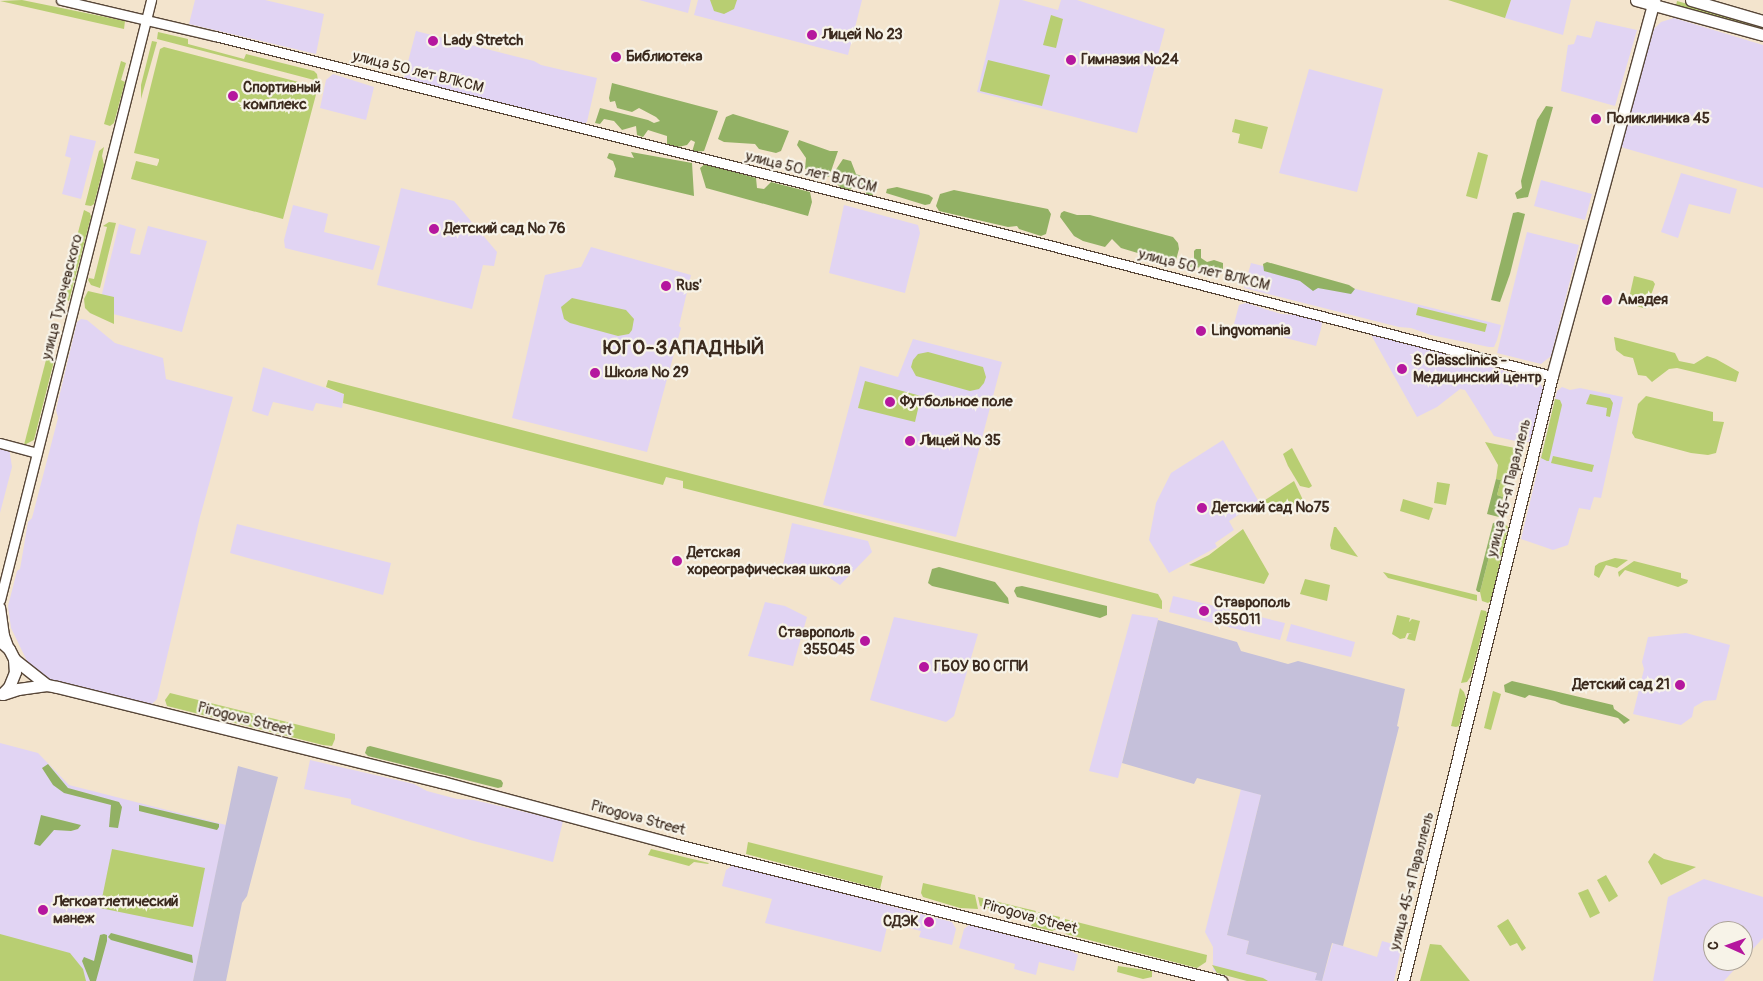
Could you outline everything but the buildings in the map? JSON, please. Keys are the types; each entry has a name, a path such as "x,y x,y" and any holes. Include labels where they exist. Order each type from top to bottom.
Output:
{"main road":[{"path":"1636,0 1653,2 1763,36"},
{"path":"1691,0 1763,21"},
{"name":"улица 45-я Параллель","path":"1403,981 1552,376 1653,2"},
{"name":"Pirogova Street","path":"0,640 12,654 47,685"},
{"path":"1,694 13,680 12,654"},
{"name":"Pirogova Street","path":"1,694 18,689 47,685 442,782 674,844 1221,981"}],"street":[{"name":"улица 50 лет ВЛКСМ","path":"61,0 1175,277 1552,376"},
{"name":"улица Тухачевского","path":"0,600 152,0"},
{"path":"0,443 37,453"},
{"path":"0,607 4,635 12,654"}],"shaded area":[{"path":"195,0 265,0 324,14 316,54 189,24"},
{"path":"639,0 691,0 688,13"},
{"name":"Лицей № 23","path":"698,0 862,0 848,55 694,15"},
{"name":"Гимназия №24","path":"1000,0 1022,0 1058,10 1061,0 1077,0 1165,29 1137,133 977,92"},
{"path":"1511,0 1571,0 1563,35 1505,18"},
{"path":"1674,18 1763,45 1763,188 1624,148 1620,145 1654,29 1661,22"},
{"path":"1596,21 1637,30 1615,106 1561,91 1568,45 1574,44 1577,35 1591,38"},
{"path":"416,31 597,78 587,122 583,124 406,81 404,77"},
{"path":"1309,69 1383,89 1357,192 1279,173"},
{"path":"333,74 374,87 366,120 320,108 326,80"},
{"path":"70,135 96,141 81,199 62,194 71,158 65,156"},
{"path":"1681,173 1737,189 1730,214 1689,204 1678,238 1661,232"},
{"path":"1541,180 1592,194 1585,220 1534,206"},
{"name":"Детский сад № 76","path":"401,188 454,201 497,252 494,266 483,265 472,309 377,285"},
{"path":"293,205 328,214 324,232 380,246 373,270 285,248 284,240"},
{"path":"844,205 918,225 920,233 905,293 829,273"},
{"path":"119,224 136,229 130,253 140,255 148,226 207,241 182,332 98,310"},
{"path":"1527,232 1579,245 1551,356 1541,364 1497,353"},
{"name":"Школа № 29","path":"591,247 691,275 679,326 681,328 647,452 512,418 545,275 581,267"},
{"path":"1251,263 1501,325 1497,340 1494,347 1489,347 1431,335 1411,328 1399,327 1244,288"},
{"path":"1246,303 1281,314 1297,315 1319,320 1322,323 1316,346 1234,324 1239,305"},
{"path":"81,319 87,320 115,343 163,358 166,379 233,397 200,517 157,699 151,705 44,678 27,661 11,628 8,606 17,571 20,569 28,522 32,518 58,418 56,410 77,322"},
{"path":"1370,333 1464,356 1476,363 1538,380 1544,390 1531,441 1524,443 1494,436 1465,390 1460,389 1437,407 1417,417"},
{"name":"Лицей № 35","path":"913,339 1002,362 956,537 823,505 860,366 898,377"},
{"path":"263,367 344,394 342,408 316,403 313,411 273,402 268,416 252,411"},
{"path":"1562,387 1570,390 1580,388 1623,397 1601,498 1594,497 1590,510 1579,508 1568,545 1553,550 1521,539 1557,391"},
{"name":"Детский сад №75","path":"1223,440 1259,502 1229,521 1234,530 1215,543 1217,547 1169,573 1149,540 1156,503 1171,473"},
{"path":"0,445 9,447 12,467 0,513"},
{"path":"792,523 868,541 872,552 840,585 824,574 783,565"},
{"path":"237,524 391,563 383,595 230,553"},
{"path":"1173,596 1285,623 1280,640 1169,612"},
{"path":"765,602 785,606 807,617 793,666 748,656"},
{"path":"1132,614 1158,618 1158,620 1118,778 1089,771"},
{"name":"ГБОУ ВО СГПИ","path":"894,617 978,634 954,716 946,722 870,700"},
{"path":"1158,620 1237,642 1241,651 1288,664 1298,661 1405,689 1397,726 1399,727 1343,946 1332,943 1322,981 1315,980 1317,973 1246,954 1249,941 1227,935 1261,795 1197,778 1194,784 1122,763"},
{"path":"1291,624 1355,642 1351,657 1286,641"},
{"name":"Детский сад 21","path":"1686,633 1730,645 1716,700 1704,701 1694,707 1692,717 1681,725 1633,714 1644,669 1642,662 1648,637"},
{"path":"0,743 38,753 69,785 226,825 193,981 0,981"},
{"path":"310,760 414,784 427,791 457,799 474,800 563,821 553,862 470,840 351,804 351,799 304,789"},
{"path":"238,766 278,777 247,896 242,903 226,981 193,981"},
{"path":"1241,789 1261,795 1227,935 1249,941 1246,954 1317,973 1316,979 1322,981 1247,981 1217,973 1213,970 1213,947 1205,932"},
{"path":"733,865 952,922 956,929 952,945 919,937 921,931 888,923 881,952 765,923 772,899 722,886 726,870"},
{"path":"1704,879 1763,897 1763,938 1753,949 1753,921 1703,921 1703,971 1733,971 1724,981 1653,981 1668,897"},
{"path":"969,925 1071,951 1078,955 1074,971 1039,962 1036,975 1014,969 1015,964 959,948 964,929"},
{"path":"1382,941 1397,945 1401,949 1394,981 1322,981 1333,943 1377,957"}],"green space":[{"path":"22,0 125,21 124,29 0,1"},
{"path":"710,0 737,0 734,9 724,14 714,11"},
{"path":"1448,0 1511,0 1505,18"},
{"path":"1677,1 1763,25 1763,31 1676,6"},
{"path":"1051,15 1063,19 1056,48 1043,45"},
{"path":"158,32 188,39 188,44 244,59 246,54 314,71 317,74 318,81 157,39"},
{"path":"152,41 157,42 141,99 141,85"},
{"path":"164,47 318,87 283,219 131,179 136,161 157,166 159,161 159,159 134,153 160,49"},
{"path":"988,60 1050,75 1042,106 980,91"},
{"path":"121,61 126,63 121,80 125,82 114,123 110,126 104,124"},
{"path":"612,83 718,111 704,151 692,152 695,142 691,140 687,145 678,147 667,144 667,136 648,130 643,137 637,135 636,126 622,130 614,121 604,119 600,124 595,123 600,108 654,123 660,121 639,108 632,112 617,108 615,101 610,102 609,98"},
{"path":"1546,106 1553,107 1528,197 1517,199 1515,193 1522,188 1521,181 1537,120"},
{"path":"733,114 789,131 781,151 776,153 759,149 755,144 724,142 718,139 726,117"},
{"path":"1235,119 1268,127 1262,149 1238,143 1240,134 1232,132"},
{"path":"799,140 830,151 838,151 829,177 805,169 806,158 797,145"},
{"path":"104,147 102,156 104,165 94,204 91,206 85,205 99,151"},
{"path":"631,152 692,163 694,196 614,177 616,169 613,161 607,158 609,153 634,158"},
{"path":"1478,152 1488,155 1477,199 1466,196"},
{"path":"843,159 851,161 856,174 873,180 877,186 872,196 866,194 866,188 853,186 849,192 845,192 834,181 833,174"},
{"path":"705,164 756,178 757,188 764,189 771,182 810,192 812,202 808,216 706,188 700,168"},
{"path":"897,187 929,195 933,198 930,204 925,205 886,193 887,189"},
{"path":"954,190 1048,209 1051,214 1046,234 1041,236 1019,229 1017,226 1008,227 939,211 936,206 940,194"},
{"path":"84,210 90,213 91,217 69,301 60,300"},
{"path":"1064,211 1077,215 1090,215 1173,237 1178,243 1179,249 1176,260 1171,263 1121,248 1112,239 1105,247 1083,241 1074,236 1060,217"},
{"path":"1513,213 1525,214 1510,274 1500,302 1491,300"},
{"path":"109,222 116,223 100,288 91,285 88,280 89,278 94,279 107,227 103,226"},
{"path":"1201,249 1201,258 1207,262 1214,260 1223,263 1223,269 1218,272 1210,268 1188,267 1194,261 1194,251"},
{"path":"1267,262 1349,285 1355,289 1351,294 1318,288 1313,291 1300,281 1264,271 1263,264"},
{"path":"1634,276 1653,281 1655,284 1646,309 1628,303"},
{"path":"88,291 114,297 114,324 90,313 85,308 84,299"},
{"path":"572,298 626,310 634,319 632,330 629,334 618,336 570,323 564,319 561,307"},
{"path":"1418,307 1487,324 1485,332 1416,315"},
{"path":"1614,337 1675,353 1679,361 1694,364 1707,356 1716,359 1739,372 1736,382 1677,368 1669,369 1652,382 1646,376 1638,375 1633,358 1624,356 1616,350"},
{"path":"928,352 983,367 986,377 984,383 979,389 970,391 916,376 911,367 913,360 918,354"},
{"path":"50,355 54,361 34,440 24,445 47,356"},
{"path":"328,380 1158,594 1162,601 1162,609 683,488 683,481 666,477 663,485 343,403 344,394 326,387"},
{"name":"Футбольное поле","path":"865,381 921,396 915,422 858,408"},
{"path":"1590,394 1610,398 1613,403 1610,417 1606,416 1607,408 1586,404"},
{"path":"1646,396 1713,412 1713,421 1724,422 1716,453 1708,455 1691,453 1635,438 1632,433 1638,404"},
{"path":"1555,399 1560,400 1562,405 1549,461 1547,461 1541,458"},
{"path":"1485,442 1515,448 1503,497 1497,495 1501,480 1496,479 1498,465"},
{"path":"1292,448 1312,486 1309,488 1300,486 1288,466 1283,454"},
{"path":"1553,456 1594,465 1592,472 1551,463"},
{"path":"1496,479 1501,480 1497,495 1503,497 1499,517 1487,514"},
{"path":"1294,481 1303,500 1278,513 1270,509 1265,500"},
{"path":"1437,482 1450,484 1446,505 1434,503"},
{"path":"1403,499 1433,508 1429,520 1400,511"},
{"path":"1498,522 1504,523 1508,527 1491,601 1488,603 1482,601 1480,592"},
{"path":"1498,522 1480,592 1478,592 1476,590 1493,523"},
{"path":"1334,527 1336,527 1358,557 1331,549 1330,545"},
{"path":"1243,529 1269,574 1264,584 1189,565 1209,555"},
{"path":"1615,558 1628,560 1617,568 1606,565 1599,578 1594,575 1595,566"},
{"path":"1634,561 1681,573 1681,578 1688,580 1687,583 1678,587 1625,570 1619,577 1618,572"},
{"path":"939,567 995,582 1008,598 1009,604 932,586 928,583 932,569"},
{"path":"1383,572 1477,595 1477,601 1388,578"},
{"path":"1305,579 1330,585 1327,601 1300,594"},
{"path":"1022,586 1107,606 1107,615 1100,618 1017,597 1014,591 1016,587"},
{"path":"1481,610 1486,611 1487,614 1471,676 1467,682 1461,683"},
{"path":"1397,615 1410,618 1409,622 1412,619 1420,621 1415,641 1407,639 1409,634 1412,634 1407,633 1405,638 1400,639 1392,634"},
{"path":"1512,681 1613,705 1614,709 1630,720 1624,724 1618,718 1555,701 1529,695 1525,698 1505,692 1504,685"},
{"path":"1460,688 1466,698 1459,726 1456,727 1451,726"},
{"path":"1493,691 1501,694 1491,730 1484,728"},
{"path":"170,693 335,734 335,739 332,746 323,745 167,706 165,700"},
{"path":"370,746 501,780 503,783 502,787 498,788 368,756 365,753 367,747"},
{"path":"48,764 68,788 119,802 122,807 118,828 109,827 111,805 64,793 53,785 42,768"},
{"path":"139,805 219,824 219,827 217,830 139,811"},
{"path":"41,815 81,825 78,829 71,831 54,830 40,846 34,844"},
{"path":"748,842 883,876 880,889 746,854"},
{"path":"112,849 205,868 193,927 100,908"},
{"path":"651,849 709,863 694,862 689,866 648,855"},
{"path":"1654,853 1664,859 1696,867 1661,885 1648,862"},
{"path":"1606,875 1618,896 1609,902 1597,880"},
{"path":"923,883 975,895 978,909 960,908 923,897 921,893"},
{"path":"1588,889 1600,913 1590,918 1578,893"},
{"path":"978,897 1036,911 1032,919 999,909 980,906"},
{"path":"1038,912 1060,917 1057,929 1052,931 1031,926"},
{"path":"1065,919 1207,955 1206,962 1197,968 1066,934 1064,929"},
{"path":"1508,919 1526,948 1522,951 1517,943 1510,946 1497,926"},
{"path":"111,933 192,955 193,963 111,940 108,937"},
{"path":"0,934 70,953 83,969 86,981 0,981"},
{"path":"100,935 107,935 107,941 96,981 90,981 82,961 84,957 94,961"},
{"path":"1430,944 1441,945 1470,981 1420,981"},
{"path":"1212,965 1263,978 1268,981 1247,981 1217,973"},
{"path":"1118,966 1152,971 1152,977 1143,979 1117,972"}],"place":[{"name":"Лицей № 23","path":"812,35"},
{"name":"Lady Stretch","path":"433,41"},
{"name":"Библиотека","path":"616,57"},
{"name":"Гимназия №24","path":"1071,60"},
{"name":"Спортивный комплекс","path":"233,96"},
{"name":"Поликлиника 45","path":"1596,119"},
{"name":"Детский сад № 76","path":"434,229"},
{"name":"Rus'","path":"666,286"},
{"name":"Амадея","path":"1607,300"},
{"name":"Lingvomania","path":"1201,331"},
{"name":"S Classclinics - Медицинский центр","path":"1402,369"},
{"name":"Школа № 29","path":"595,373"},
{"name":"Футбольное поле","path":"890,402"},
{"name":"Лицей № 35","path":"910,441"},
{"name":"Детский сад №75","path":"1202,508"},
{"name":"Детская хореографическая школа","path":"677,561"},
{"name":"Ставрополь 355011","path":"1204,611"},
{"name":"Ставрополь 355045","path":"865,641"},
{"name":"ГБОУ ВО СГПИ","path":"924,667"},
{"name":"Детский сад 21","path":"1680,685"},
{"name":"Легкоатлетический манеж","path":"43,910"},
{"name":"СДЭК","path":"929,922"}],"district":[{"name":"ЮГО-ЗАПАДНЫЙ","path":"684,347"}]}
